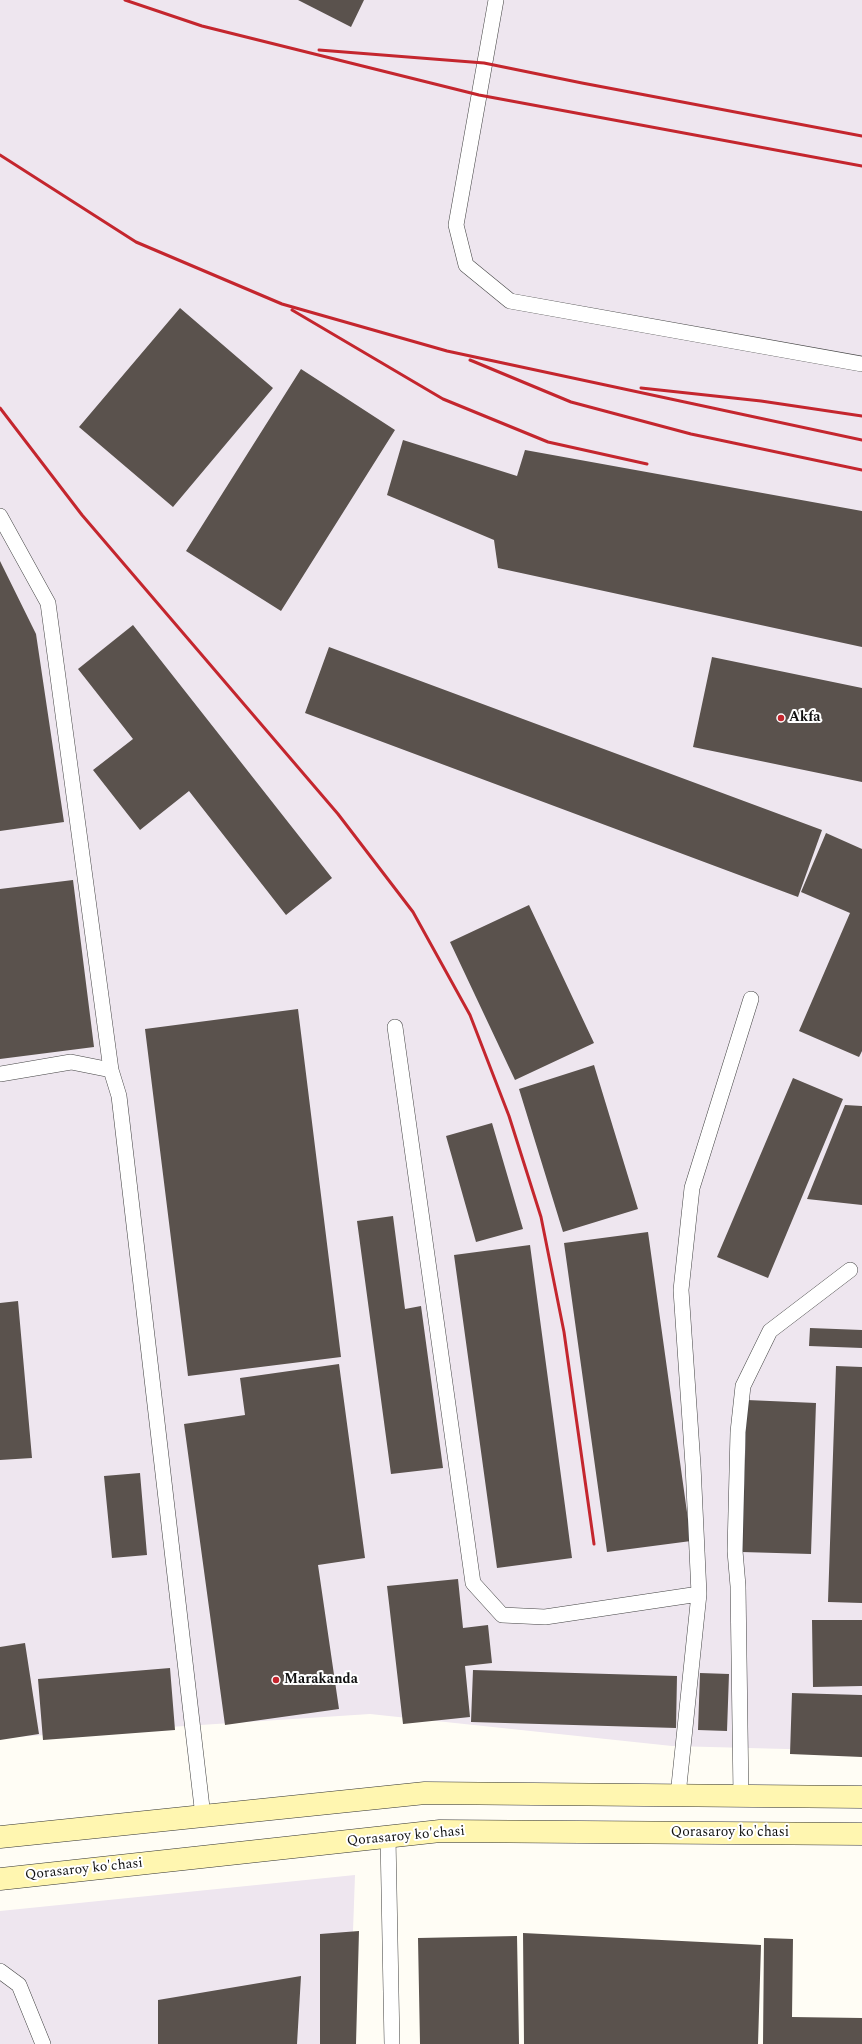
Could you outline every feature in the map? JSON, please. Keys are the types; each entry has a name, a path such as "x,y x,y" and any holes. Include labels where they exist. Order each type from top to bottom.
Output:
{"main road":[{"path":"0,1837 425,1793 862,1797"},
{"name":"Qorasaroy ko'chasi","path":"0,1879 440,1831 862,1834"}],"lane":[{"path":"496,0 456,226 466,265 510,301 862,364"},
{"path":"0,516 48,603 111,1070 119,1096 203,1816"},
{"path":"678,1795 699,1594 693,1465 681,1290 692,1188 751,999"},
{"path":"395,1027 473,1582 502,1615 545,1617 699,1594"},
{"path":"0,1074 71,1062 111,1070"},
{"path":"741,1796 738,1586 735,1551 738,1432 743,1386 770,1331 850,1270"},
{"path":"388,1837 392,2044"},
{"path":"0,1970 19,1986 43,2044"}],"shaded area":[{"path":"0,0 862,0 862,1751 672,1746 370,1714 0,1738"},
{"path":"355,1875 349,2044 0,2044 0,1911"}],"building":[{"path":"298,0 364,0 351,27"},
{"path":"180,308 273,388 173,507 79,427"},
{"path":"301,369 395,430 281,611 186,551"},
{"path":"403,440 517,476 525,450 862,511 862,647 498,568 494,540 387,495"},
{"path":"0,561 36,634 64,822 0,831"},
{"path":"133,625 332,878 286,915 189,791 140,830 93,770 133,739 78,669"},
{"path":"329,647 822,830 798,897 305,713"},
{"name":"Akfa","path":"712,657 862,688 862,782 693,747"},
{"path":"826,833 862,849 862,1051 859,1057 799,1031 850,913 801,892"},
{"path":"73,880 94,1047 0,1059 0,889"},
{"path":"529,905 594,1043 515,1080 450,942"},
{"path":"298,1009 341,1357 188,1376 145,1029"},
{"path":"594,1065 638,1209 563,1232 519,1089"},
{"path":"793,1078 843,1099 768,1278 717,1257"},
{"path":"845,1105 862,1106 862,1205 807,1199"},
{"path":"492,1123 523,1229 476,1242 446,1136"},
{"path":"393,1216 405,1309 421,1306 443,1468 391,1474 357,1221"},
{"path":"648,1232 691,1541 607,1552 564,1243"},
{"path":"530,1245 572,1558 497,1568 454,1255"},
{"path":"18,1301 32,1458 0,1460 0,1303"},
{"path":"810,1328 862,1330 862,1348 809,1346"},
{"path":"339,1364 365,1558 318,1565 339,1709 225,1725 184,1424 245,1415 240,1378"},
{"path":"836,1366 862,1367 862,1603 828,1602"},
{"path":"747,1400 816,1403 811,1554 742,1552"},
{"path":"140,1473 147,1555 112,1558 104,1476"},
{"path":"458,1579 463,1628 488,1625 492,1663 465,1666 470,1717 403,1724 387,1586"},
{"path":"812,1620 862,1620 862,1686 813,1687"},
{"path":"25,1643 39,1734 0,1740 0,1647"},
{"path":"170,1668 175,1730 43,1740 38,1679"},
{"path":"473,1670 677,1676 676,1728 471,1722"},
{"path":"700,1673 729,1674 727,1731 698,1730"},
{"path":"792,1693 862,1695 862,1757 790,1754"},
{"path":"359,1931 356,2044 320,2044 320,1934"},
{"path":"523,1933 761,1945 758,2044 524,2044"},
{"path":"517,1936 519,2044 420,2044 418,1938"},
{"path":"764,1938 793,1939 792,2017 862,2018 862,2044 763,2044"},
{"path":"301,1976 297,2044 158,2044 158,2000"}],"railway":[{"path":"125,0 202,26 479,95 862,166"},
{"path":"319,50 484,63 862,136"},
{"path":"0,155 136,242 282,304 447,351 862,440"},
{"path":"292,310 443,399 548,442 647,464"},
{"path":"470,360 571,402 691,434 862,470"},
{"path":"641,388 761,401 862,416"},
{"path":"0,408 82,515 338,814 413,912 470,1015 509,1116 541,1217 564,1332 594,1544"}],"place":[{"name":"Akfa","path":"781,718"},
{"name":"Marakanda","path":"276,1680"}]}
